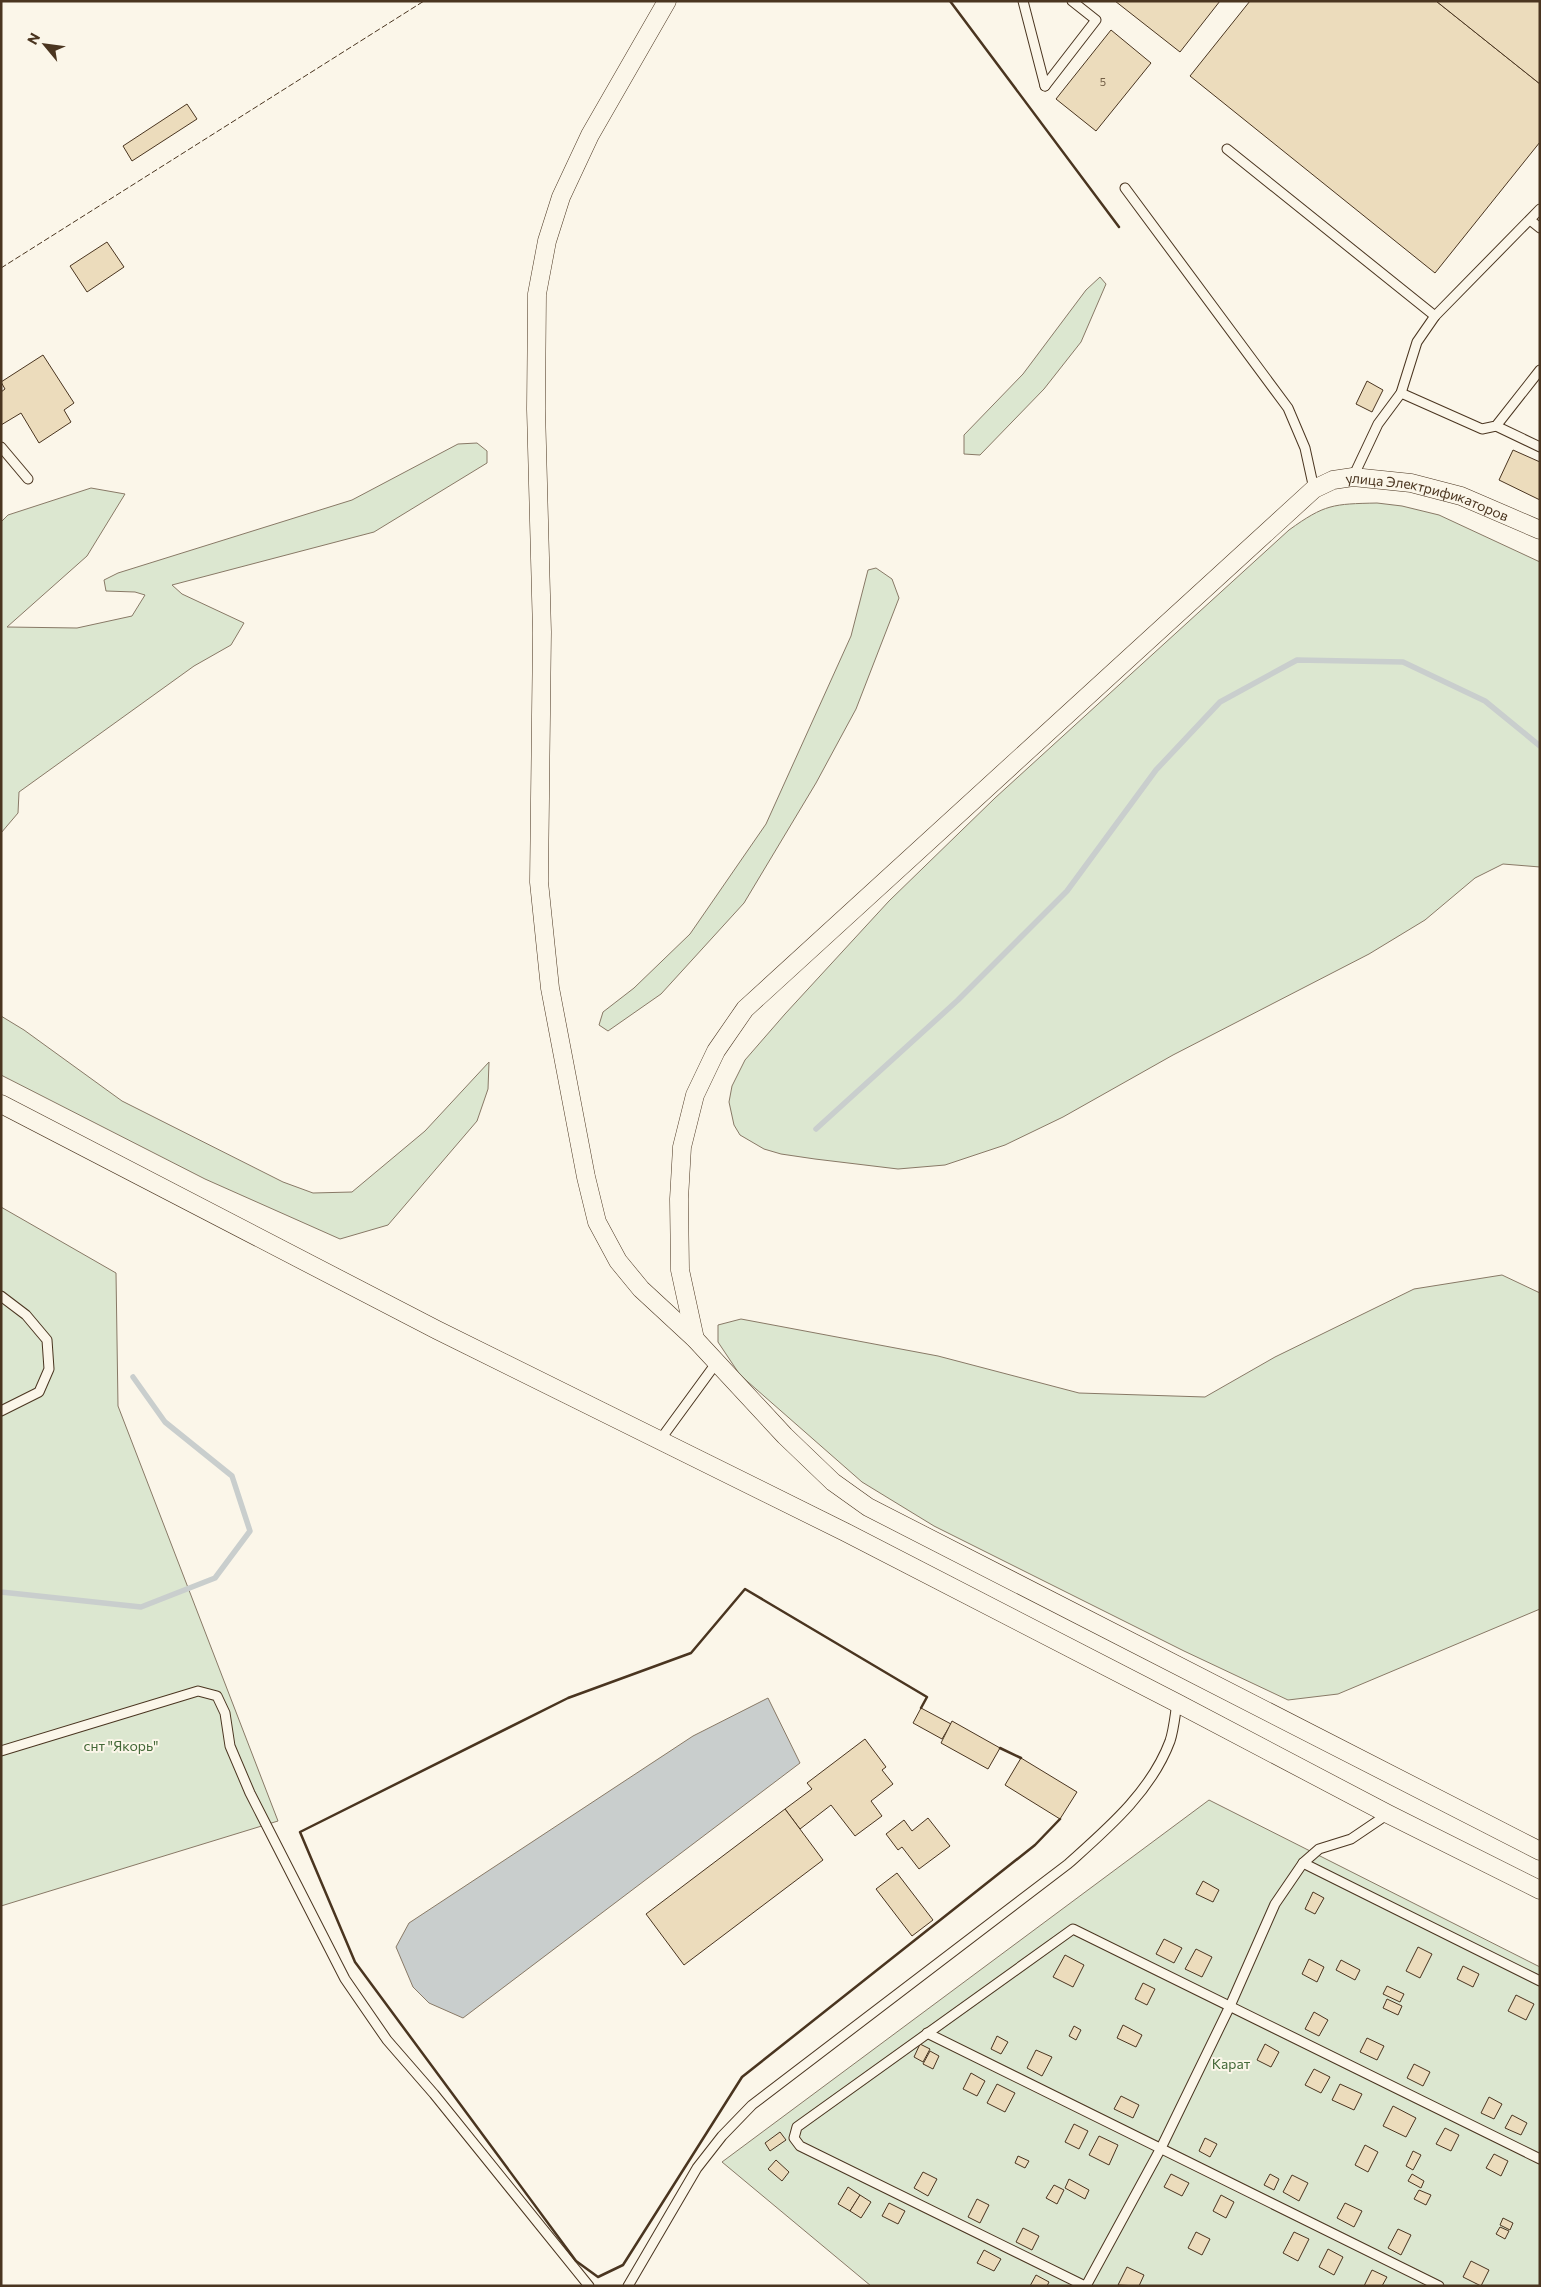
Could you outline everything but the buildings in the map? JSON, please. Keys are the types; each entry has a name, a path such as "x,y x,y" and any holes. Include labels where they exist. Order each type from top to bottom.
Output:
{"street":[{"path":"667,1 590,135 561,197 547,241 537,294 536,409 542,632 539,882 550,988 586,1177 597,1222 618,1261 641,1289 717,1362 785,1436 833,1482 868,1506 1540,1851"},
{"name":"улица Электрификаторов","path":"1314,488 1333,480 1353,477 1410,483 1461,496 1540,530"},
{"path":"694,1339 680,1270 679,1198 682,1147 696,1095 716,1051 745,1009 1314,488"},
{"path":"1,1104 436,1330 854,1536 1177,1702 1388,1814 1540,1890"}],"lane":[{"path":"1023,1 1045,86 1096,20 1072,1"},
{"path":"1226,149 1435,316"},
{"path":"1125,188 1288,408 1306,448 1314,488"},
{"path":"1353,477 1378,424 1401,393 1417,342 1435,316 1540,209"},
{"path":"1530,220 1540,228"},
{"path":"1496,426 1540,370"},
{"path":"1401,393 1482,429 1496,426 1540,447"},
{"path":"1,447 28,479"},
{"path":"1,1296 26,1315 46,1340 49,1369 39,1392 1,1411"},
{"path":"660,1440 717,1362"},
{"path":"1,1751 198,1691 217,1696 225,1713 230,1746 250,1793 345,1979 387,2040 434,2094 588,2286"},
{"path":"628,2286 697,2168 722,2136 752,2105 1068,1864 1113,1824 1149,1780 1170,1740 1177,1702"},
{"path":"1388,1814 1351,1839 1319,1849 1303,1863 1275,1904 1230,2006 1161,2148 1086,2286 800,2146 794,2138 797,2127 1073,1929 1230,2006 1540,2159"},
{"path":"1303,1863 1540,1981"},
{"path":"926,2033 1439,2286"}],"green space":[{"path":"1100,277 1106,284 1081,342 1044,389 980,455 964,454 964,435 1023,374 1086,290"},
{"path":"477,443 487,451 487,463 374,532 172,585 182,594 244,623 231,645 194,666 19,792 18,813 1,833 1,522 8,515 91,488 125,494 87,556 7,627 77,628 132,616 145,595 135,592 106,591 104,580 118,573 352,500 458,444"},
{"path":"1377,503 1402,506 1439,515 1540,562 1540,867 1503,864 1475,878 1425,920 1369,954 1173,1055 1063,1117 1005,1145 945,1165 898,1169 781,1154 764,1149 740,1135 734,1125 729,1102 732,1086 745,1060 889,901 995,798 1289,530 1312,515 1330,507"},
{"path":"876,568 892,579 899,598 856,709 816,783 744,903 661,994 608,1031 599,1025 603,1012 634,988 690,934 766,824 851,636 868,570"},
{"path":"1,1016 24,1030 122,1101 283,1182 313,1193 352,1192 425,1131 489,1062 488,1089 477,1121 388,1225 340,1239 205,1179 1,1075"},
{"name":"снт \"Якорь\"","path":"1,1207 116,1273 118,1406 278,1821 1,1906"},
{"path":"1502,1275 1540,1293 1540,1609 1338,1694 1288,1700 1184,1651 934,1526 862,1482 740,1375 718,1342 718,1325 741,1319 938,1356 1079,1393 1205,1397 1275,1357 1414,1289"},
{"name":"Карат","path":"1209,1800 1540,1967 1540,2286 871,2286 722,2162"}],"shaded area":[{"path":"768,1698 800,1763 463,2018 429,2003 413,1987 396,1947 409,1923 693,1736"}],"waterway":[{"path":"816,1129 958,1000 1067,891 1156,770 1220,702 1297,660 1403,662 1485,701 1540,746"},
{"path":"1,1592 141,1607 215,1578 250,1531 232,1476 165,1422 133,1377"}],"fence":[{"path":"1,268 424,1"}],"wall":[{"path":"950,1 1119,227"},
{"path":"921,1708 927,1697 745,1589 691,1653 568,1698 300,1832 355,1962 576,2261 598,2277 623,2265 742,2077 1035,1845 1060,1819"},
{"path":"1000,1748 1021,1758"}]}
